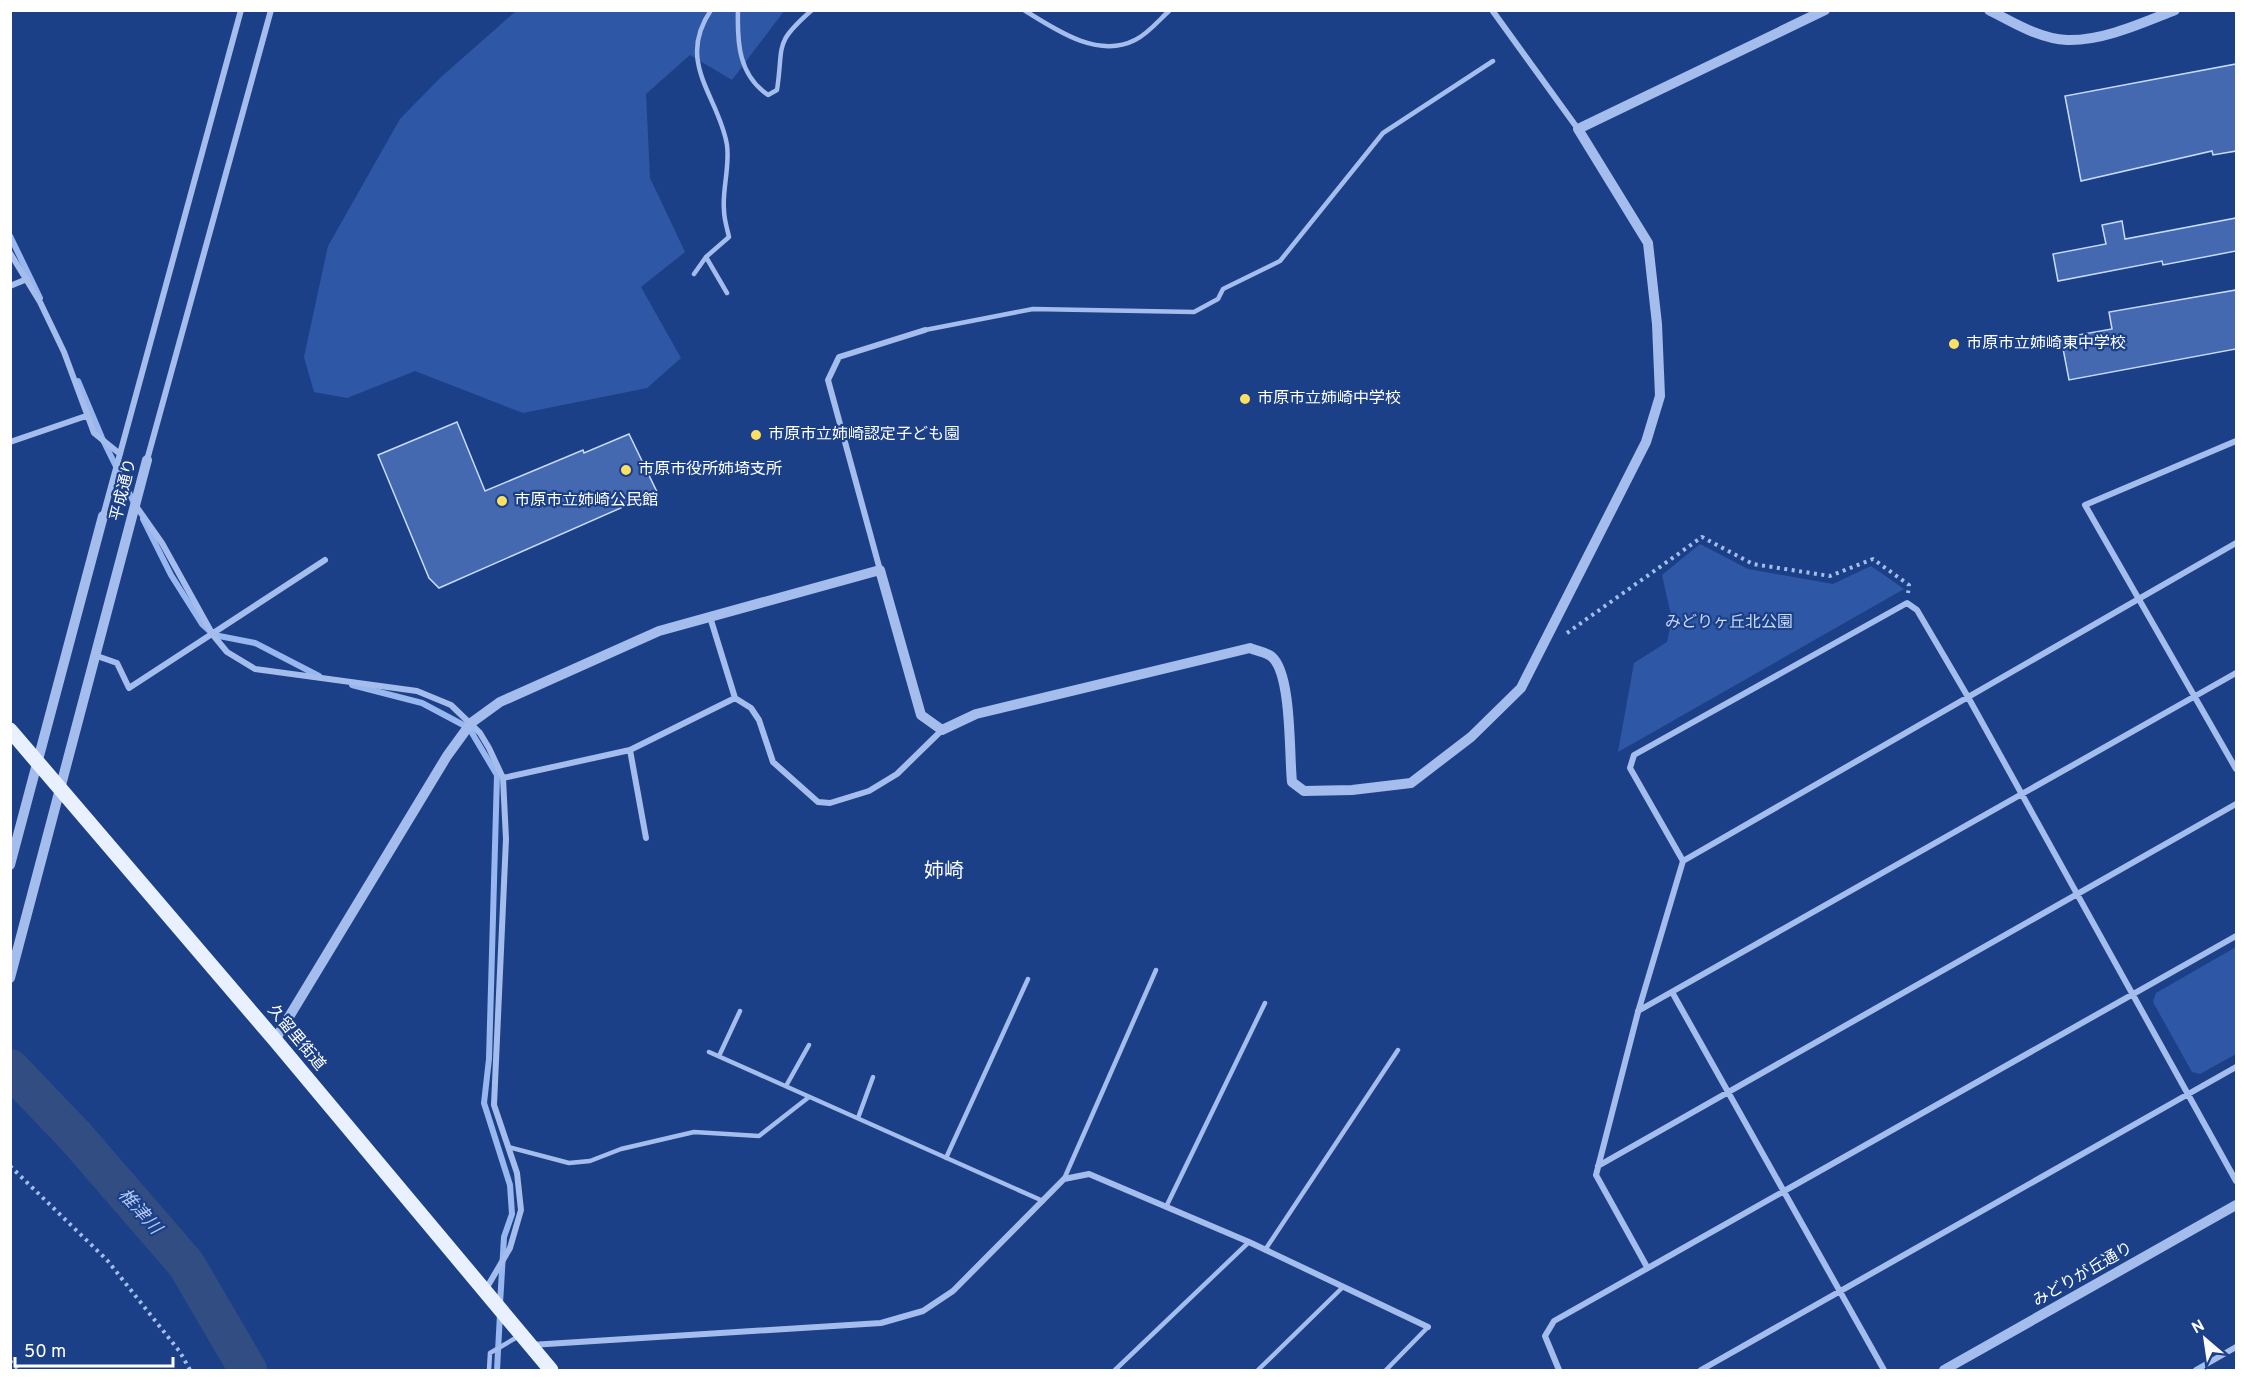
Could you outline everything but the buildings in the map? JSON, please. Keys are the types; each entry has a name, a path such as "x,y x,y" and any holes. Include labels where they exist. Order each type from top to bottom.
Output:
{"main road":[{"name":"久留里街道","path":"10,730 276,1040 484,1292 520,1340 551,1371"}],"street":[{"name":"平成通り","path":"10,864 36,760 240,10"},
{"name":"平成通り","path":"12,972 147,460 271,10"},
{"path":"710,616 735,698 751,708 759,720 772,762 818,802 830,803 869,791 897,774 942,730 976,714 1250,648 1272,656 1280,670 1287,699 1292,783 1304,791 1352,790 1411,783 1471,737 1521,688 1646,442 1660,396 1657,324 1648,243 1578,129 1492,10"},
{"path":"1578,129 1825,10"},
{"path":"1989,10 2025,29 2067,40 2123,30 2175,10"},
{"path":"10,253 27,279 64,352 94,433 120,454"},
{"path":"10,286 27,279"},
{"path":"925,330 839,357 828,380 921,715 942,730"},
{"path":"10,442 86,416"},
{"path":"2236,441 2085,505 2236,769"},
{"path":"136,506 162,543 213,635 227,652 255,669 417,691 451,705 471,723 489,748 503,778 506,839 494,1106 517,1173 521,1210 510,1248 484,1292"},
{"path":"1647,1267 1596,1174 1638,1012 1683,861 2236,543"},
{"path":"97,656 117,663 129,688 325,560"},
{"path":"276,1040 447,756 471,723 500,702 659,631 880,570"},
{"path":"1683,861 1630,768 1634,755 1907,603 1917,610 1968,697 2236,1181"},
{"path":"1638,1012 2236,673"},
{"path":"503,778 630,750 735,698"},
{"path":"630,750 646,838"},
{"path":"1598,1166 2236,804"},
{"path":"1559,1371 1545,1336 1554,1321 2236,936"},
{"path":"1672,992 1884,1371"},
{"path":"1701,1371 2236,1067"},
{"path":"520,1340 881,1323 924,1311 952,1291 1064,1179 1089,1174 1249,1242 1428,1327"},
{"name":"みどりが丘通り","path":"1944,1371 2236,1205"},
{"path":"2196,1371 2236,1347"}],"lane":[{"path":"694,274 706,257 729,237 723,208 727,185 727,145 697,64 702,24 711,10"},
{"path":"738,10 740,56 746,73 757,87 768,95 777,90 780,48 789,30 812,10"},
{"path":"1024,10 1084,43 1115,48 1136,40 1170,10"},
{"path":"925,330 1033,309 1194,312 1218,299 1223,289 1280,261 1383,133 1493,61"},
{"path":"706,257 727,292"},
{"path":"1064,1179 1156,970"},
{"path":"946,1158 1028,979"},
{"path":"1166,1207 1265,1003"},
{"path":"719,1056 740,1011"},
{"path":"786,1086 809,1045"},
{"path":"1265,1250 1398,1050"},
{"path":"709,1052 1043,1201"},
{"path":"858,1118 873,1077"},
{"path":"508,1147 569,1163 590,1161 621,1149 694,1132 759,1136 809,1097"},
{"path":"1114,1371 1249,1242"},
{"path":"1258,1371 1343,1287"},
{"path":"1386,1371 1428,1327"},
{"path":"489,1371 490,1353 520,1340"}],"path":[{"path":"1561,637 1702,537 1753,564 1830,576 1874,558 1909,585 1907,603"},
{"path":"10,1166 107,1260 180,1352 190,1371"},
{"path":"10,1361 19,1371"}],"green space":[{"path":"516,11 784,11 732,80 690,55 646,94 650,178 685,252 641,287 681,358 647,388 523,413 415,371 347,398 314,392 304,357 328,246 400,119 440,78"},
{"name":"みどりヶ丘北公園","path":"1700,544 1748,569 1833,584 1871,566 1904,589 1618,752 1634,663 1667,642 1672,619 1662,575"},
{"path":"2236,947 2236,1054 2200,1074 2192,1072 2153,1002 2156,993"}],"waterway":[{"path":"10,236 40,298"},
{"path":"78,381 102,438 135,505"},
{"path":"143,519 171,575 202,624 214,635 255,643 319,676"},
{"path":"352,685 422,703 469,728 497,775 489,1059 484,1103 510,1185 512,1214 504,1237 500,1304"},
{"name":"椎津川","path":"10,1068 76,1137 186,1264 248,1370"},
{"path":"497,1370 500,1314"}],"place":[{"name":"市原市立姉崎東中学校","path":"1954,344"},
{"name":"市原市立姉崎中学校","path":"1245,399"},
{"name":"市原市立姉崎認定子ども園","path":"756,435"},
{"name":"市原市役所姉埼支所","path":"626,470"},
{"name":"市原市立姉崎公民館","path":"502,501"}],"district":[{"name":"姉崎","path":"944,872"}]}
